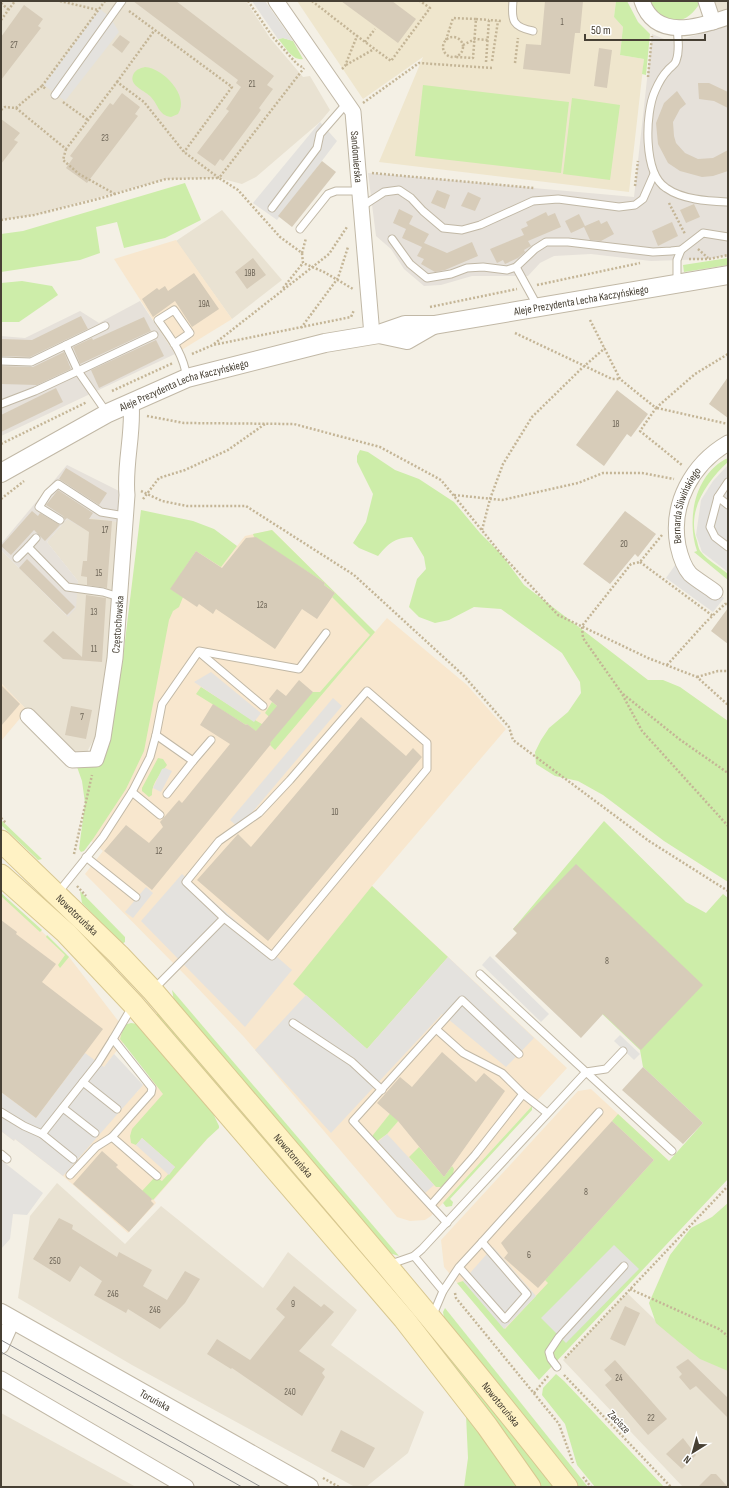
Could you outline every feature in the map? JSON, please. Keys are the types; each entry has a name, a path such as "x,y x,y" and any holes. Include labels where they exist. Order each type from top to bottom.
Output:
{"main road":[{"name":"Nowotoruńska","path":"1,841 119,955 152,990 388,1266 509,1413 567,1487"},
{"name":"Nowotoruńska","path":"1,875 66,933 134,1005 404,1319 487,1426 530,1487"}],"street":[{"name":"Sandomierska","path":"276,1 353,104 361,208 375,335"},
{"path":"642,1 645,10 654,20 665,26 677,28 724,20"},
{"path":"706,1 724,20"},
{"name":"Aleje Prezydenta Lecha Kaczyńskiego","path":"2,471 108,413 132,408 187,378 325,343 375,335 405,325 434,325 728,275"},
{"name":"Częstochowska","path":"96,759 103,738 115,658 132,408"},
{"name":"Bernarda Śliwińskiego","path":"715,592 690,573 680,558 676,518 683,495 691,478 716,450 728,443"},
{"path":"28,716 72,760 96,759"},
{"path":"1,1346 7,1316"},
{"name":"Toruńska","path":"7,1316 309,1487"},
{"path":"1,1379 186,1487"}],"lane":[{"path":"513,1 512,13 514,22 520,28 534,31"},
{"path":"54,95 123,4"},
{"path":"677,28 678,48 676,63 667,71 655,91 647,124 654,174 665,188 683,195 705,200 728,202"},
{"path":"272,208 317,148 320,134 353,104"},
{"path":"361,208 384,192 399,190 411,198 423,212 443,228 462,230 480,225 533,201 558,199 619,207 635,205 643,199 654,174"},
{"path":"300,229 328,194 336,191 360,191"},
{"path":"676,284 677,260 682,250 690,242 703,233 728,237"},
{"path":"392,239 410,264 427,278 451,274 467,268 507,270 516,267 535,249 546,242 568,242 653,252 682,250"},
{"path":"516,267 538,307"},
{"path":"174,344 190,333 174,310 158,320 183,358 187,378"},
{"path":"1,361 31,362 105,326"},
{"path":"1,404 35,391 154,335"},
{"path":"66,345 78,371 108,413"},
{"path":"728,482 718,497 710,527 715,537 728,547"},
{"path":"60,520 39,507 48,493 58,484 101,512 125,519"},
{"path":"718,497 728,505"},
{"path":"17,558 36,538"},
{"path":"28,547 67,587 103,592 120,597"},
{"path":"199,651 299,669 326,633"},
{"path":"199,651 263,706"},
{"path":"57,894 103,837 132,792 150,757 162,704 199,651"},
{"path":"367,691 427,743 427,769 272,956 224,918 186,882 219,841 259,813 290,780 367,691"},
{"path":"156,735 193,761"},
{"path":"167,794 211,740"},
{"path":"132,792 160,815"},
{"path":"86,857 136,897"},
{"path":"152,990 224,918"},
{"path":"480,974 672,1151"},
{"path":"447,1223 353,1121 462,1000 519,1054"},
{"path":"42,1134 83,1082 113,1039 134,1005"},
{"path":"293,1023 352,1062 382,1090"},
{"path":"436,1029 463,1053 502,1073 523,1094 547,1113"},
{"path":"70,1175 96,1147 112,1137 151,1093 152,1088 113,1039"},
{"path":"388,1266 414,1256 447,1223 586,1072 606,1069 623,1051"},
{"path":"83,1082 117,1108"},
{"path":"431,1205 475,1155 523,1094"},
{"path":"63,1108 95,1134"},
{"path":"1,1112 24,1126 42,1134 73,1159"},
{"path":"431,1319 443,1291 459,1267 599,1112"},
{"path":"112,1137 157,1176"},
{"path":"1,1154 7,1159"},
{"path":"459,1267 505,1319 528,1294 482,1242"},
{"path":"414,1256 443,1291"},
{"path":"557,1367 551,1359 549,1352 559,1337 624,1266"}],"path":[{"path":"1,20 15,1"},
{"path":"60,1 98,10"},
{"path":"42,86 105,1"},
{"path":"248,1 272,36 297,64 310,71"},
{"path":"312,1 391,61 430,8 420,1"},
{"path":"1,3 9,10"},
{"path":"123,4 155,31 232,87 184,152"},
{"path":"476,19 474,58 449,56 444,52 443,46 453,18 476,19 514,22"},
{"path":"486,62 489,20"},
{"path":"492,61 498,21"},
{"path":"515,63 520,28"},
{"path":"365,42 375,29"},
{"path":"115,194 79,174 63,160 66,149 155,31"},
{"path":"345,66 357,36"},
{"path":"446,40 455,37 461,40 463,45 462,53 456,57"},
{"path":"463,45 475,40 488,40"},
{"path":"339,71 375,49"},
{"path":"353,104 419,63 492,68"},
{"path":"219,178 304,68"},
{"path":"117,82 144,102 184,152 238,190 280,237 302,253"},
{"path":"16,108 66,149"},
{"path":"368,173 540,188"},
{"path":"1,220 34,215 166,179 219,178"},
{"path":"674,214 684,233"},
{"path":"213,345 328,254 349,224"},
{"path":"277,294 303,263 302,253 306,238"},
{"path":"300,328 308,321 338,278 350,240"},
{"path":"303,263 338,278 358,292"},
{"path":"1,444 213,345 350,317 356,306"},
{"path":"590,320 620,379 656,408 728,424"},
{"path":"515,334 585,365 612,379 620,379"},
{"path":"482,530 490,499 503,464 532,417 604,348"},
{"path":"691,478 640,431 656,408 695,374 728,354"},
{"path":"132,408 184,422 294,424 380,447 441,480 502,555 558,615 697,677 728,706"},
{"path":"125,519 159,478 185,470 228,450 266,424"},
{"path":"453,495 502,500 578,483 603,473 642,473 691,478"},
{"path":"1,499 25,480"},
{"path":"126,481 162,501 187,506 246,506 354,575 463,676 509,727 513,740 649,841 728,891"},
{"path":"677,533 661,536 640,562 631,564 582,626 583,638 621,692 642,731 728,826"},
{"path":"640,562 713,616"},
{"path":"668,665 713,616 725,604 728,604"},
{"path":"697,677 718,670 728,671"},
{"path":"621,692 679,739 728,773"},
{"path":"75,872 73,857 96,759"},
{"path":"534,1393 728,1186"},
{"path":"630,1289 719,1329 728,1336"},
{"name":"Zacisze","path":"557,1367 671,1487"}],"shaded area":[{"path":"1,1 246,1 270,38 303,77 310,76 330,110 320,122 256,177 242,184 219,178 166,179 34,215 1,220"},
{"path":"252,1 265,1 293,41 283,38 278,39"},
{"path":"297,1 616,1 614,17 623,27 620,55 644,59 629,192 379,162 423,57 363,99"},
{"path":"706,1 728,1 728,24 713,22"},
{"path":"100,9 110,17 119,32 65,101 44,85"},
{"path":"728,26 728,255 709,259 651,261 591,254 554,256 540,263 528,276 472,276 441,285 424,286 404,269 391,249 376,236 368,173 634,197 652,34 669,41 678,40"},
{"path":"320,122 337,141 277,220 253,203"},
{"path":"222,210 282,280 232,319 176,241"},
{"path":"176,240 232,319 175,354 114,259"},
{"path":"140,301 175,354 1,436 1,336 25,338 80,311 99,323"},
{"path":"67,465 127,495 125,523 91,518 84,529 67,519 47,542 78,581 76,608 68,617 1,550 1,544"},
{"path":"728,465 728,572 702,552 696,535 701,500 713,481"},
{"path":"91,517 125,523 115,658 96,735 87,752 77,755 27,710 1,683 1,550 66,615 78,581 47,542 67,519"},
{"path":"272,530 375,632 387,618 467,685 506,729 372,886 567,1068 431,1216 425,1220 410,1221 397,1217 244,1037 85,874 103,851 89,839 139,601 196,546 222,565 245,536"},
{"path":"676,564 724,598 713,612 666,578"},
{"path":"211,672 261,713 254,722 194,682"},
{"path":"1,683 27,710 1,741"},
{"path":"333,698 342,706 239,828 230,820"},
{"path":"165,768 172,771 161,792 153,788 162,769"},
{"path":"182,874 292,970 245,1027 141,921"},
{"path":"146,887 153,893 133,918 125,912"},
{"path":"1,893 69,957 129,1035 104,1067 137,1092 150,1076 207,1139 154,1200 156,1203 128,1233 63,1176 15,1139 14,1141 1,1131"},
{"path":"490,956 549,1014 541,1022 482,965"},
{"path":"448,957 534,1038 506,1067 442,1014 331,1133 255,1050 306,995 367,1049"},
{"path":"620,1035 640,1054 634,1060 614,1041"},
{"path":"85,1053 104,1067 114,1054 143,1085 63,1176 15,1139 14,1141 1,1131 1,1092 36,1118"},
{"path":"591,1089 669,1161 506,1341 444,1267 441,1240 578,1091"},
{"path":"387,1134 434,1185 425,1193 378,1142"},
{"path":"142,1138 175,1167 169,1175 136,1145"},
{"path":"1,1160 43,1193 27,1215 13,1214 10,1239 1,1249"},
{"path":"57,1183 125,1244 161,1206 263,1288 288,1252 357,1310 331,1345 424,1412 408,1453 366,1487 355,1487 132,1365 18,1298 30,1216"},
{"path":"614,1245 639,1269 566,1343 541,1318"},
{"path":"493,1247 536,1296 504,1329 463,1281"},
{"path":"627,1293 675,1339 728,1371 728,1487 683,1487 563,1360"},
{"path":"1,1413 136,1487 1,1487"}],"green space":[{"path":"616,1 627,1 638,22 650,34 646,75 642,74 644,59 620,55 623,27 614,17"},
{"path":"650,1 698,1 698,6 685,18 679,21 672,21 659,15"},
{"path":"283,38 293,41 303,59 295,58 289,52 278,39"},
{"path":"145,67 159,72 173,84 178,91 181,107 178,114 171,117 161,112 153,99 134,84 132,77 134,73"},
{"path":"423,85 569,102 561,173 415,156"},
{"path":"572,98 620,105 610,180 563,174"},
{"path":"185,183 201,220 165,238 124,248 117,222 96,227 100,253 80,260 1,272 1,234 23,231"},
{"path":"728,258 728,265 684,272 683,265"},
{"path":"22,281 52,286 58,295 19,322 1,322 1,283"},
{"path":"360,450 368,452 395,470 419,479 454,502 480,533 502,555 524,585 648,680 663,680 680,687 728,721 728,882 664,841 603,795 578,781 555,776 536,764 535,752 541,740 549,728 568,712 581,693 580,682 562,653 501,609 474,607 449,620 435,623 419,617 409,607 417,579 426,569 424,557 412,537 392,542 378,556 359,548 353,543 366,522 373,494 357,462 357,456"},
{"path":"728,458 728,462 713,478 700,497 694,519 694,530 700,550 707,558 728,574 728,580 694,552 697,551 694,538 693,511 696,498 708,474 717,465"},
{"path":"141,510 193,521 214,529 237,546 221,567 196,551 171,589 183,597 179,607 173,611 169,620 144,751 126,789 93,839 84,851 81,852 79,849 85,803 82,781 76,764 106,748 122,665"},
{"path":"272,530 375,632 275,750 270,745 271,744 247,724 246,725 196,694 201,687 254,721 255,720 267,727 279,726 265,713 272,702 277,706 313,692 320,692 370,635 332,597 335,593 324,585 325,583 254,537 253,534"},
{"path":"158,758 163,759 167,765 157,779 153,787 152,795 149,797 142,791 142,788"},
{"path":"1,820 42,859 38,860 1,825"},
{"path":"604,821 686,902 706,913 723,894 728,898 728,1179 539,1380 457,1283 463,1281 505,1329 548,1283 545,1280 654,1160 612,1121 618,1114 669,1161 703,1123 643,1067 640,1050 513,929"},
{"path":"372,886 448,957 367,1049 293,984"},
{"path":"80,891 125,937 125,942 122,944 82,903"},
{"path":"1,893 42,930 40,932 1,896"},
{"path":"47,935 69,957 60,968 58,965 65,955 46,937"},
{"path":"172,990 399,1256 389,1253 174,1001"},
{"path":"158,1012 396,1289 556,1487 540,1487 156,1015"},
{"path":"131,1023 138,1024 211,1109 219,1126 219,1128 207,1139 153,1200 142,1191 155,1177 162,1181 175,1167 142,1138 136,1145 131,1143 130,1136 132,1129 163,1094 120,1039 124,1025"},
{"path":"532,1106 532,1110 450,1199 453,1202 452,1206 446,1207 443,1203"},
{"path":"392,1111 400,1119 387,1134 376,1142 372,1137 373,1135"},
{"path":"419,1147 444,1177 452,1166 454,1169 453,1174 441,1187 436,1187 409,1157"},
{"path":"728,1203 728,1371 700,1359 656,1323 649,1303 670,1255 691,1228 712,1217"},
{"path":"445,1308 588,1487 578,1487 444,1318 443,1312"},
{"path":"556,1374 664,1487 595,1487 577,1465 565,1424 542,1395 543,1388"},
{"path":"466,1415 519,1487 464,1487 468,1458"}],"building":[{"path":"133,1 176,1 274,76 267,85 273,89 259,108 261,110 223,161 220,159 215,166 197,153 229,111 226,109 241,87 236,83 238,80"},
{"path":"341,1 392,1 416,19 398,43"},
{"path":"545,1 583,1 580,33 575,33 570,74 523,69 526,44 541,45"},
{"path":"24,5 43,19 38,26 41,28 1,80 1,37"},
{"path":"120,35 130,42 122,53 112,45"},
{"path":"599,48 612,50 607,88 594,86"},
{"path":"698,83 709,83 728,92 728,108 714,101 699,99"},
{"path":"677,91 686,104 680,109 673,122 676,143 685,153 698,159 713,158 728,150 728,171 713,176 702,177 680,171 668,163 658,144 656,123 664,103"},
{"path":"122,93 140,107 135,114 138,116 87,183 66,168 73,158 70,156 110,103 113,105"},
{"path":"1,119 20,133 14,140 18,142 1,164"},
{"path":"322,161 336,172 292,227 278,216"},
{"path":"437,190 450,195 445,209 431,203"},
{"path":"468,192 481,198 475,211 461,206"},
{"path":"694,204 700,217 686,223 680,210"},
{"path":"399,209 413,216 409,224 429,234 424,243 447,253 472,242 478,256 445,270 435,272 421,264 424,259 417,256 422,247 402,238 406,229 393,223"},
{"path":"546,212 548,216 555,213 561,227 528,241 531,246 524,250 525,252 518,258 505,264 503,260 497,263 490,249 524,235 521,229 528,226 526,222"},
{"path":"579,214 585,226 599,220 601,224 607,221 614,234 601,241 590,240 584,227 571,233 565,221"},
{"path":"672,222 678,236 658,246 652,231"},
{"path":"253,258 266,275 247,289 235,272"},
{"path":"194,273 219,309 192,327 175,301 153,317 142,299 157,288 159,290 165,286 168,291"},
{"path":"81,316 88,329 30,357 1,356 1,339 32,340"},
{"path":"144,317 151,331 80,364 73,347 92,338 93,340"},
{"path":"156,340 164,356 99,388 91,370"},
{"path":"64,352 71,369 37,385 1,384 1,366 33,367"},
{"path":"728,377 728,418 709,404"},
{"path":"56,388 63,402 1,432 1,415"},
{"path":"617,390 648,414 631,437 627,434 604,466 576,445"},
{"path":"66,468 107,493 99,505 59,479"},
{"path":"58,490 93,513 89,519 112,521 107,588 87,585 87,577 81,576 83,561 87,561 89,532 67,518 65,520 63,516 46,505"},
{"path":"32,511 38,516 40,513 60,525 45,541 34,530 11,555 1,546"},
{"path":"625,511 656,534 638,557 635,554 610,584 583,564"},
{"path":"256,537 325,583 324,585 335,593 317,619 302,609 275,649 216,609 213,614 199,604 197,607 170,589 196,551 222,568 246,538"},
{"path":"27,559 75,607 67,615 19,568"},
{"path":"86,595 106,598 102,662 63,659 43,641 53,631 82,657"},
{"path":"728,608 728,644 711,631"},
{"path":"299,680 313,692 152,890 104,851 126,825 149,843 163,827 160,822 179,800 182,803 230,744 200,725 213,704 256,731 277,706 269,699 277,689 286,696"},
{"path":"1,685 20,704 1,726"},
{"path":"71,706 92,710 86,739 65,735"},
{"path":"361,717 406,756 413,748 422,757 268,941 197,880 238,834 251,847"},
{"path":"576,864 703,985 641,1050 603,1014 581,1038 495,956 517,933 513,929"},
{"path":"1,920 17,932 16,934 56,964 42,982 103,1029 36,1118 1,1092"},
{"path":"442,1052 476,1082 484,1073 505,1091 444,1177 398,1121 377,1103 400,1077 412,1087"},
{"path":"643,1067 703,1123 683,1144 622,1090"},
{"path":"612,1121 654,1160 538,1288 504,1258 508,1253 501,1243"},
{"path":"102,1151 118,1165 116,1167 152,1199 151,1201 154,1204 129,1232 73,1184"},
{"path":"59,1218 73,1225 72,1229 117,1257 119,1252 152,1270 143,1286 167,1300 185,1271 200,1279 185,1303 160,1329 128,1309 126,1313 94,1295 102,1281 80,1266 70,1282 33,1259"},
{"path":"294,1286 321,1307 324,1304 334,1312 299,1351 325,1369 322,1373 325,1377 302,1416 232,1368 231,1369 207,1354 217,1339 250,1360 285,1317 276,1309"},
{"path":"625,1306 640,1313 625,1346 610,1339"},
{"path":"688,1359 728,1398 728,1418 696,1386 690,1390 679,1377 682,1374 676,1367"},
{"path":"615,1360 667,1419 648,1435 605,1385 612,1379 604,1370"},
{"path":"341,1430 375,1448 364,1468 331,1451"},
{"path":"683,1438 696,1455 682,1469 666,1454"},
{"path":"711,1474 716,1474 728,1487 698,1487"}],"tram line":[{"path":"1,1340 261,1487"},
{"path":"1,1352 242,1487"}]}
